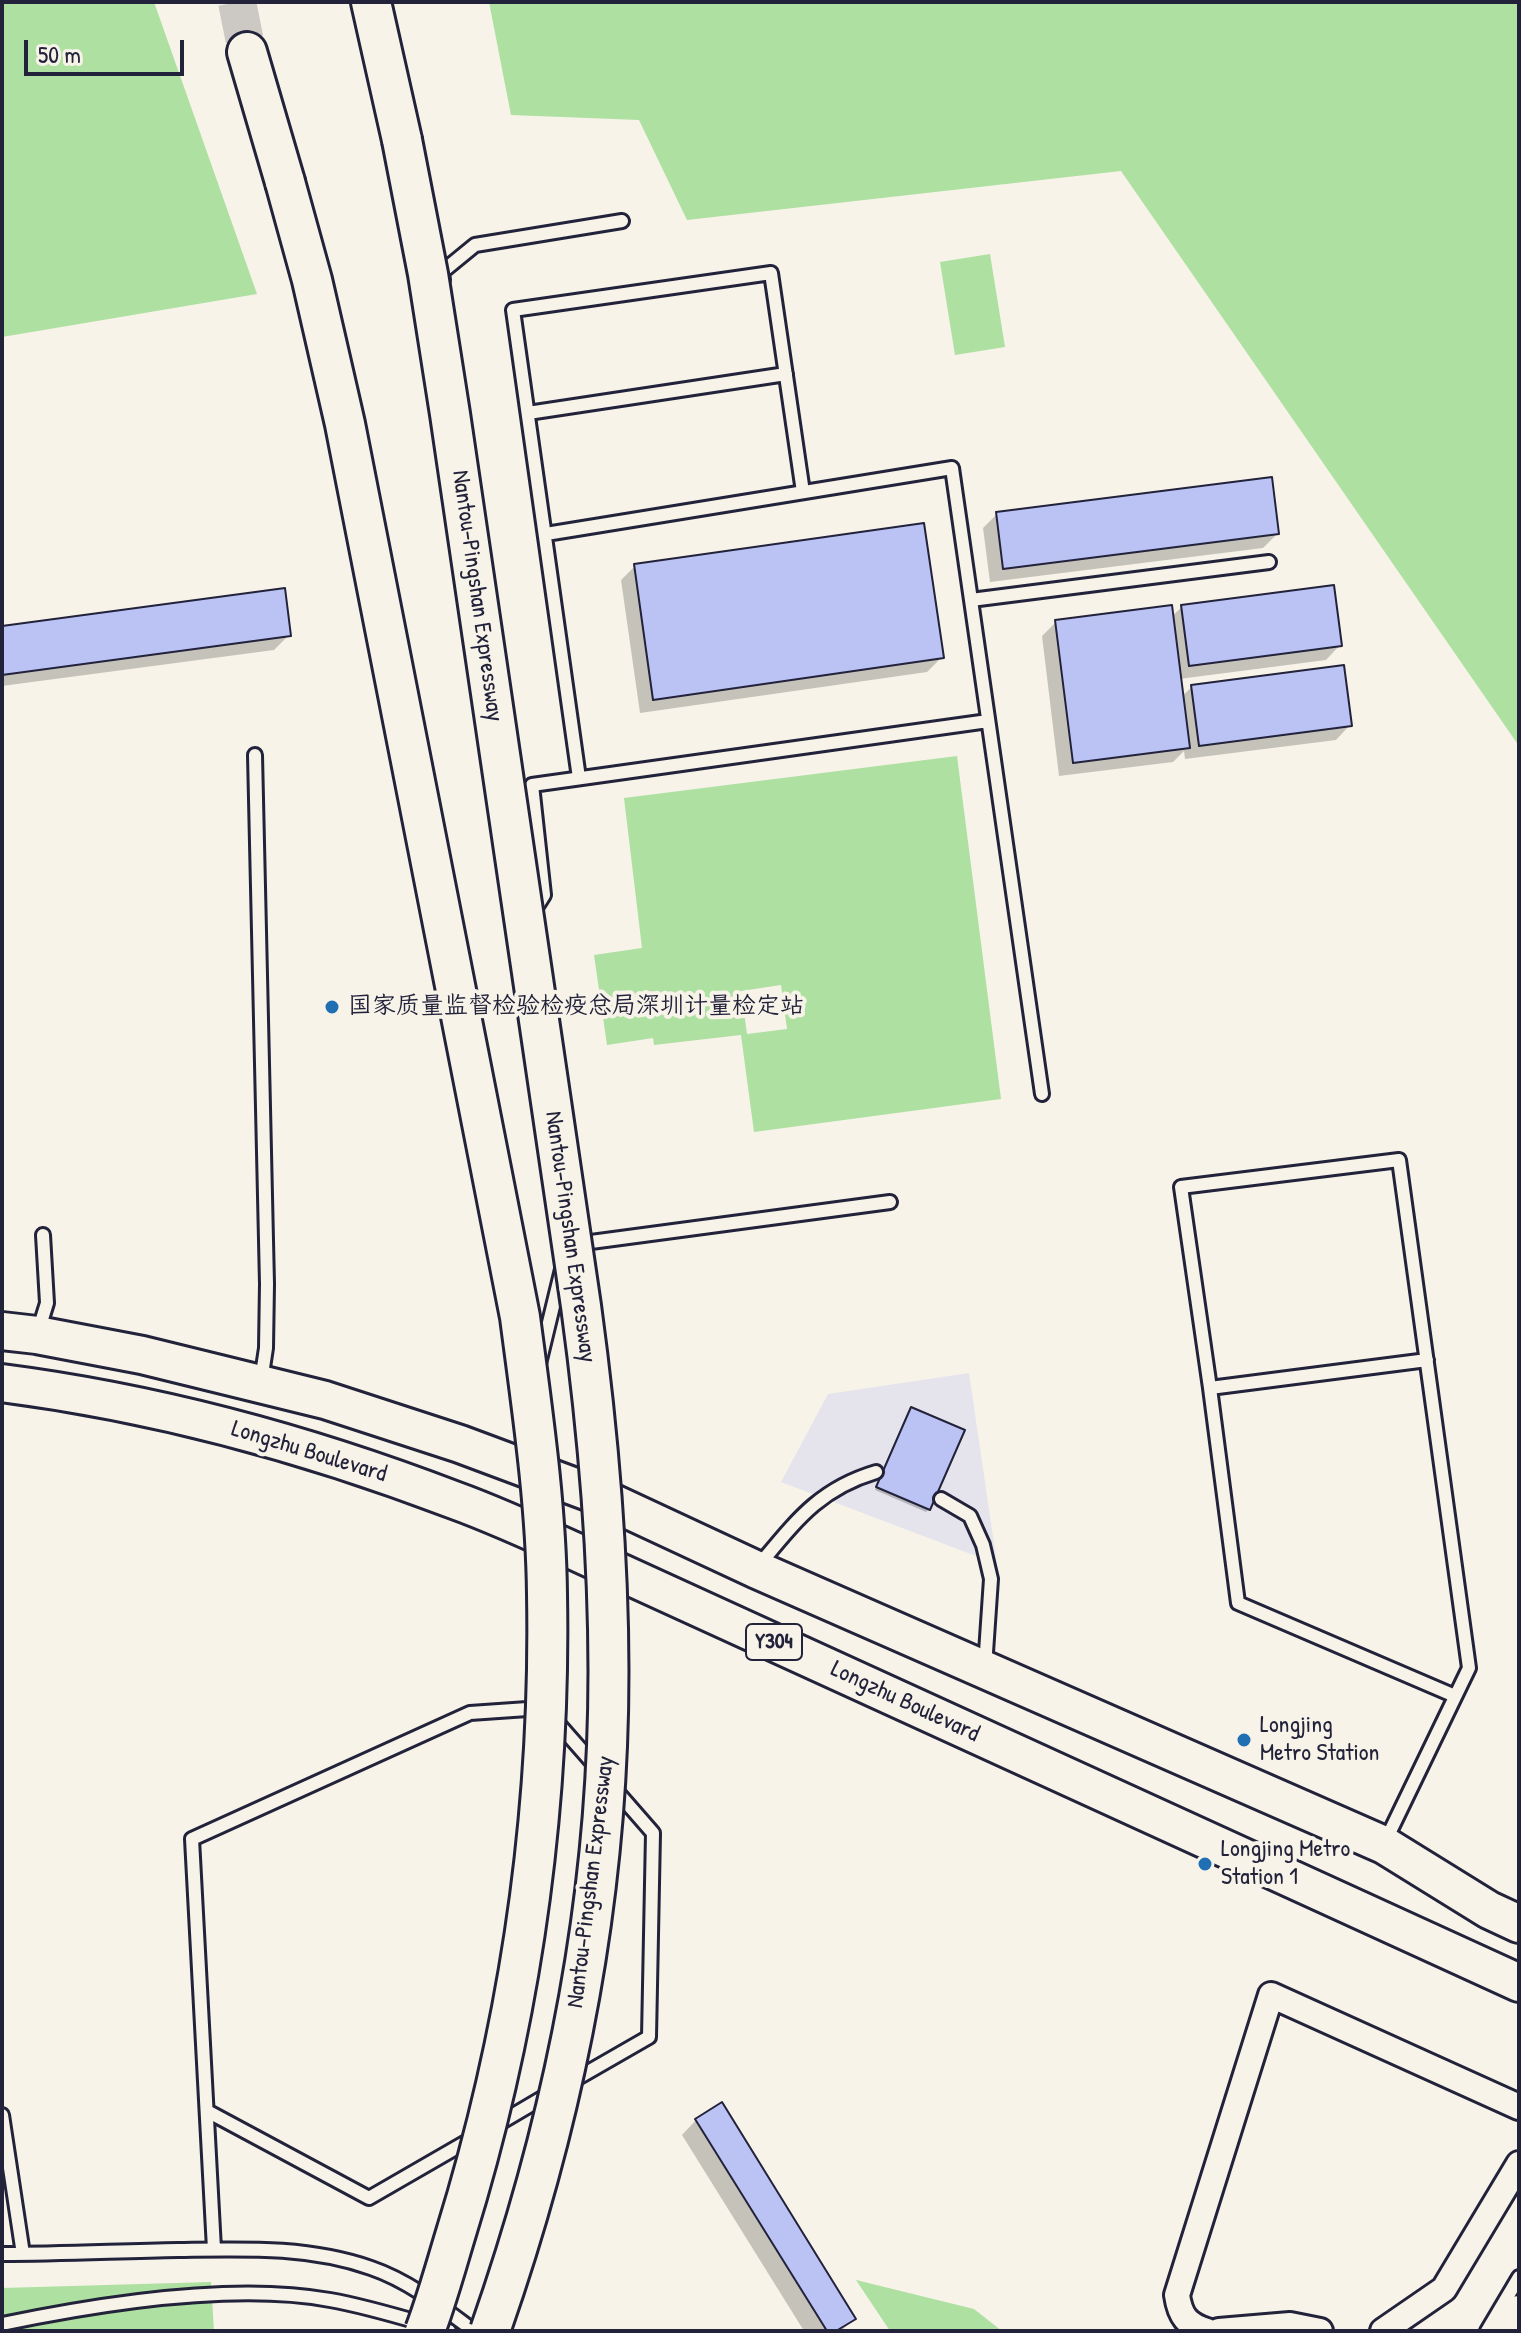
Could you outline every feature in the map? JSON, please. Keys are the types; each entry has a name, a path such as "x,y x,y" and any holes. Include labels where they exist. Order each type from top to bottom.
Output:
{"highway":[{"name":"Nantou-Pingshan Expressway","path":"371,2 428,274 450,414 597,1418 604,1526 607,1746 599,1846 584,1963 567,2062 538,2182 490,2331"},
{"path":"247,52 312,280 342,411 520,1317 537,1457 547,1593 545,1735 538,1838 522,1957 502,2063 470,2187 425,2331"}],"main road":[{"name":"Longzhu Boulevard","path":"2,1331 142,1355 518,1449 594,1494 755,1569 1384,1845 1489,1910 1519,1924"},
{"name":"Longzhu Boulevard","path":"2,1383 112,1400 235,1428 457,1500 1519,1983"},
{"path":"1508,2331 1519,2312"}],"street":[{"path":"1207,2331 1191,2326 1179,2312 1177,2295 1271,1995 1519,2107"},
{"path":"1383,2331 1444,2289 1519,2164"},
{"path":"1219,2331 1290,2325 1320,2331"}],"lane":[{"path":"444,287 442,272 475,245 622,221"},
{"path":"579,778 513,310 771,273 803,492"},
{"path":"449,319 530,917 560,1165 565,1245 562,1272 518,1449"},
{"path":"528,413 786,374"},
{"path":"546,534 952,468 1042,1094"},
{"path":"971,600 1269,562"},
{"path":"530,917 544,895 532,785 988,721"},
{"path":"255,755 267,1284 266,1348 260,1384"},
{"path":"1384,1845 1469,1668 1399,1160 1181,1187 1238,1603 1455,1696"},
{"path":"565,1245 890,1202"},
{"path":"37,1335 47,1303 43,1235"},
{"path":"1210,1388 1427,1360"},
{"path":"755,1569 804,1512 834,1489 854,1478 876,1472"},
{"path":"941,1499 970,1516 983,1545 991,1579 985,1670"},
{"path":"207,2111 369,2198 649,2037 653,1833 544,1708 470,1713 192,1839 214,2249"},
{"path":"2,2115 23,2254"},
{"path":"2,2254 214,2249 301,2251 337,2257 374,2269 438,2304 474,2331"},
{"path":"1487,2331 1519,2277"},
{"path":"2,2324 103,2306 256,2294 329,2300 449,2331"}],"shaded area":[{"path":"969,1373 997,1564 781,1482 828,1394"}],"green space":[{"path":"2,2 154,2 257,294 2,337"},
{"path":"489,2 1519,2 1519,746 1121,171 687,220 639,120 511,115"},
{"path":"990,254 1005,347 955,355 940,262"},
{"path":"957,756 1001,1099 754,1132 741,1035 654,1045 653,1038 607,1045 594,955 642,948 624,798","holes":["781,985 787,1029 747,1034 741,991"]},
{"path":"856,2280 974,2309 1002,2331 890,2331"},
{"path":"211,2282 214,2331 2,2331 2,2288"}],"building":[{"path":"1272,477 1279,534 1003,569 996,512"},
{"path":"924,523 944,658 653,700 634,564"},
{"path":"1334,585 1342,646 1189,666 1181,605"},
{"path":"285,588 291,636 2,675 2,626"},
{"path":"1172,605 1190,748 1073,763 1055,620"},
{"path":"1344,665 1352,726 1199,746 1191,685"},
{"path":"911,1407 965,1430 930,1510 876,1487"},
{"path":"722,2102 856,2319 836,2331 827,2331 695,2119"}],"tunnel":[{"path":"237,2 247,52"}],"place":[{"name":"国家质量监督检验检疫总局深圳计量检定站","path":"332,1007"},
{"name":"Longjing Metro Station","path":"1244,1740"},
{"name":"Longjing Metro Station 1","path":"1205,1864"}]}
